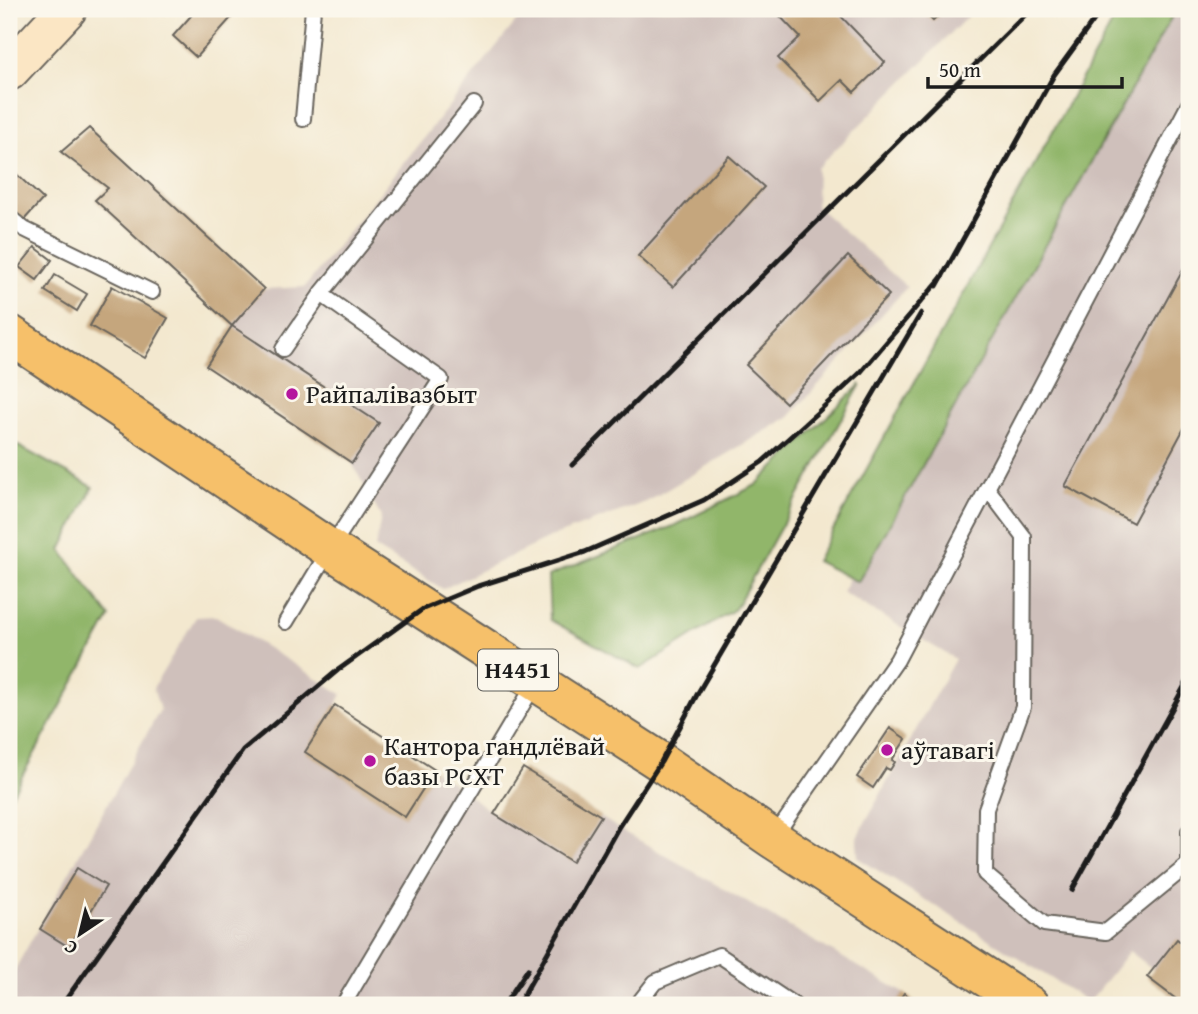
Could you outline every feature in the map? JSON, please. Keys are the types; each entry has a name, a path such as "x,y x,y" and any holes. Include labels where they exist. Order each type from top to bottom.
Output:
{"main road":[{"path":"9,71 67,9"},
{"name":"Н4451","path":"9,334 330,549 661,762 773,839 1029,1005"}],"lane":[{"path":"303,119 313,9"},
{"path":"283,349 321,294 474,104"},
{"path":"773,839 897,660 1189,104"},
{"path":"9,217 24,229 152,292"},
{"path":"286,622 440,379 321,294"},
{"path":"987,488 1024,537 1024,550 1023,707 986,809 985,874 1044,924 1106,932 1189,864 1189,831"},
{"path":"342,1005 536,682"},
{"path":"637,1005 655,982 719,955 794,1005"}],"shaded area":[{"path":"526,9 975,9 817,168 816,206 907,287 789,417 648,501 549,538 443,589 375,548 381,517 352,463 206,366 232,326 264,289 305,287"},
{"path":"1152,9 1189,9 1189,1005 1184,1005 1147,977 1153,969 1129,951 1089,1002 858,858 857,837 955,659 842,592"},
{"path":"216,616 342,694 336,706 435,770 494,814 523,768 618,828 904,993 920,1005 9,1005 9,980 160,710 153,688 196,617"}],"green space":[{"path":"1120,9 1176,9 858,582 816,561"},
{"path":"861,384 735,609 640,669 550,620 548,576 676,525 756,485"},
{"path":"9,441 93,487 61,550 110,617 9,800"}],"building":[{"path":"197,9 239,9 196,57 173,36"},
{"path":"773,9 834,9 885,62 854,92 842,80 820,101 778,58 800,37"},
{"path":"921,9 946,9 933,21"},
{"path":"89,128 264,289 232,326 95,200 108,188 61,152"},
{"path":"729,156 764,187 673,287 638,256"},
{"path":"12,170 43,199 23,221 9,208 9,173"},
{"path":"35,247 52,260 37,280 19,267"},
{"path":"848,256 889,295 786,403 746,365"},
{"path":"1189,259 1189,419 1133,523 1065,486"},
{"path":"55,275 87,294 77,311 45,291"},
{"path":"112,286 168,318 145,358 90,326"},
{"name":"Райпалівазбыт","path":"232,326 379,423 352,463 206,366"},
{"name":"Кантора гандлёвай базы РСХТ","path":"335,705 435,770 405,817 305,752"},
{"name":"аўтавагі","path":"890,728 906,739 892,760 895,762 890,770 886,768 873,788 857,777"},
{"path":"523,768 601,816 572,862 494,814"},
{"path":"77,868 106,886 69,947 40,929"},
{"path":"1177,939 1189,949 1189,1005 1184,1005 1147,977"},
{"path":"904,993 920,1005 896,1005"}],"railway":[{"path":"572,465 1031,9"},
{"path":"937,286 1054,75 1102,9"},
{"path":"62,1005 243,750 338,670 423,609 478,586 585,552 704,500 762,462 860,373 942,277"},
{"path":"518,1005 618,828 661,762 699,691 921,313"},
{"path":"1072,890 1189,678"},
{"path":"504,1005 528,969"}],"place":[{"name":"Райпалівазбыт","path":"292,394"},
{"name":"аўтавагі","path":"887,750"},
{"name":"Кантора гандлёвай базы РСХТ","path":"370,761"}]}
